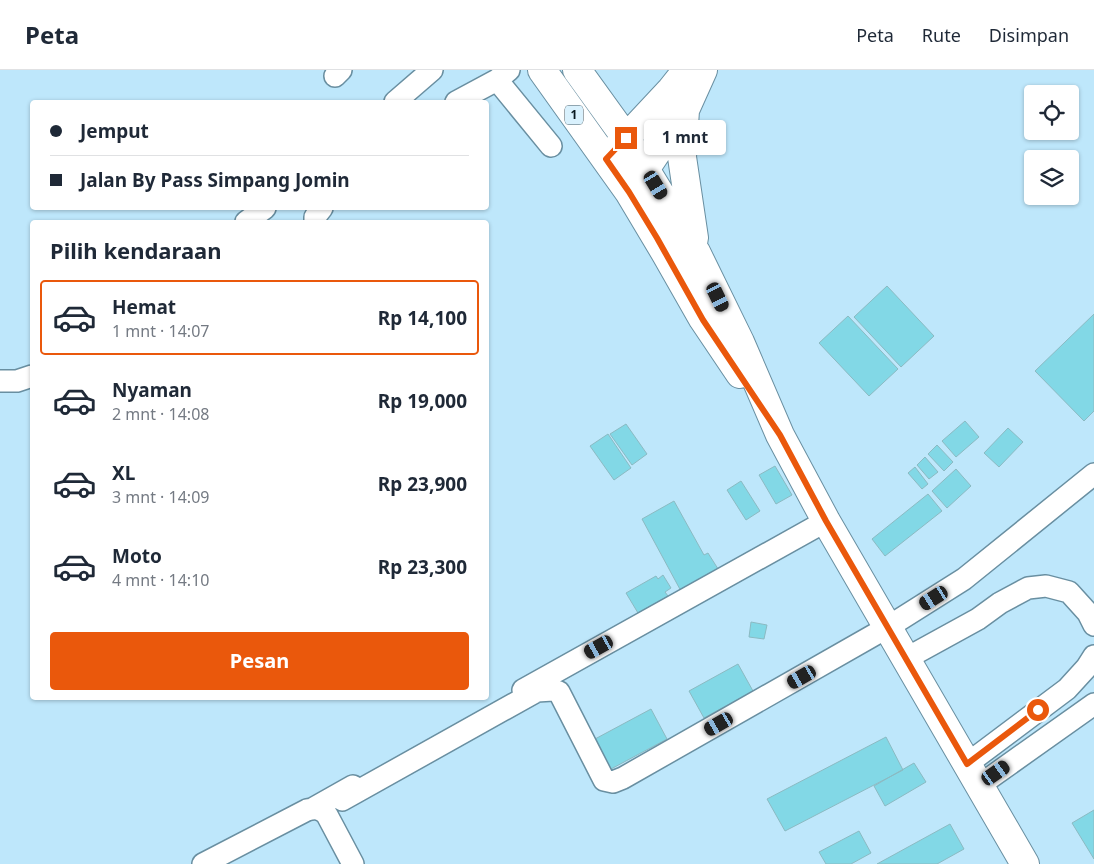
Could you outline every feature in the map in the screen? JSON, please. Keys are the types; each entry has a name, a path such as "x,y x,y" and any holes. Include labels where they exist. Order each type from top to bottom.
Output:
{"highway":[{"name":"1","path":"542,70 629,192"},
{"name":"1","path":"577,70 600,101 622,110 643,108 681,90"},
{"path":"606,159 626,138 702,70"},
{"path":"681,90 645,169 629,192 703,320 780,435"},
{"path":"681,90 682,157 696,252"},
{"path":"600,101 626,138 696,252 740,342 780,435 826,521 1025,864"}],"street":[{"path":"397,100 432,70"},
{"path":"459,100 503,75 551,146"},
{"path":"249,220 262,210"},
{"path":"0,380 18,381 30,377"},
{"path":"342,800 538,691 544,690 559,692 604,780 613,782 623,778 888,627 964,579 1094,474"},
{"path":"203,864 306,810 314,808 826,521"},
{"path":"907,658 978,619 1000,603 1028,588 1046,586 1069,592 1088,613 1094,625"},
{"path":"974,774 1067,689 1087,667 1094,656"},
{"path":"974,774 1094,704"},
{"path":"314,808 328,815 353,864"}],"building":[{"path":"887,286 934,336 901,367 854,317"},
{"path":"1094,314 1094,411 1084,421 1035,371"},
{"path":"848,316 898,369 869,396 819,343"},
{"path":"965,421 979,437 956,457 942,441"},
{"path":"626,424 647,454 632,465 610,434"},
{"path":"1008,428 1023,442 999,467 984,453"},
{"path":"608,434 631,468 614,480 590,446"},
{"path":"937,445 953,462 944,471 928,454"},
{"path":"925,457 938,472 929,479 917,465"},
{"path":"775,466 792,495 776,504 759,475"},
{"path":"915,467 928,484 922,489 908,473"},
{"path":"956,469 971,486 947,508 932,491"},
{"path":"741,481 760,511 746,520 727,490"},
{"path":"928,494 942,511 885,556 872,539"},
{"path":"674,501 704,555 708,553 720,572 682,593 642,519"},
{"path":"663,575 671,588 665,592 668,596 638,613 626,593 656,576 658,579"},
{"path":"751,622 767,625 764,639 749,637"},
{"path":"738,664 753,691 704,718 689,691"},
{"path":"651,709 667,739 611,769 595,739"},
{"path":"886,737 903,770 785,831 767,799"},
{"path":"914,763 926,782 885,806 874,786"},
{"path":"1094,810 1094,859 1072,823"},
{"path":"950,824 964,849 937,864 877,864"},
{"path":"859,831 871,853 851,864 826,864 819,852"}],"route":[{"path":"626,138 606,159 657,238 703,320 780,435 826,521 967,764 1038,710"}]}
